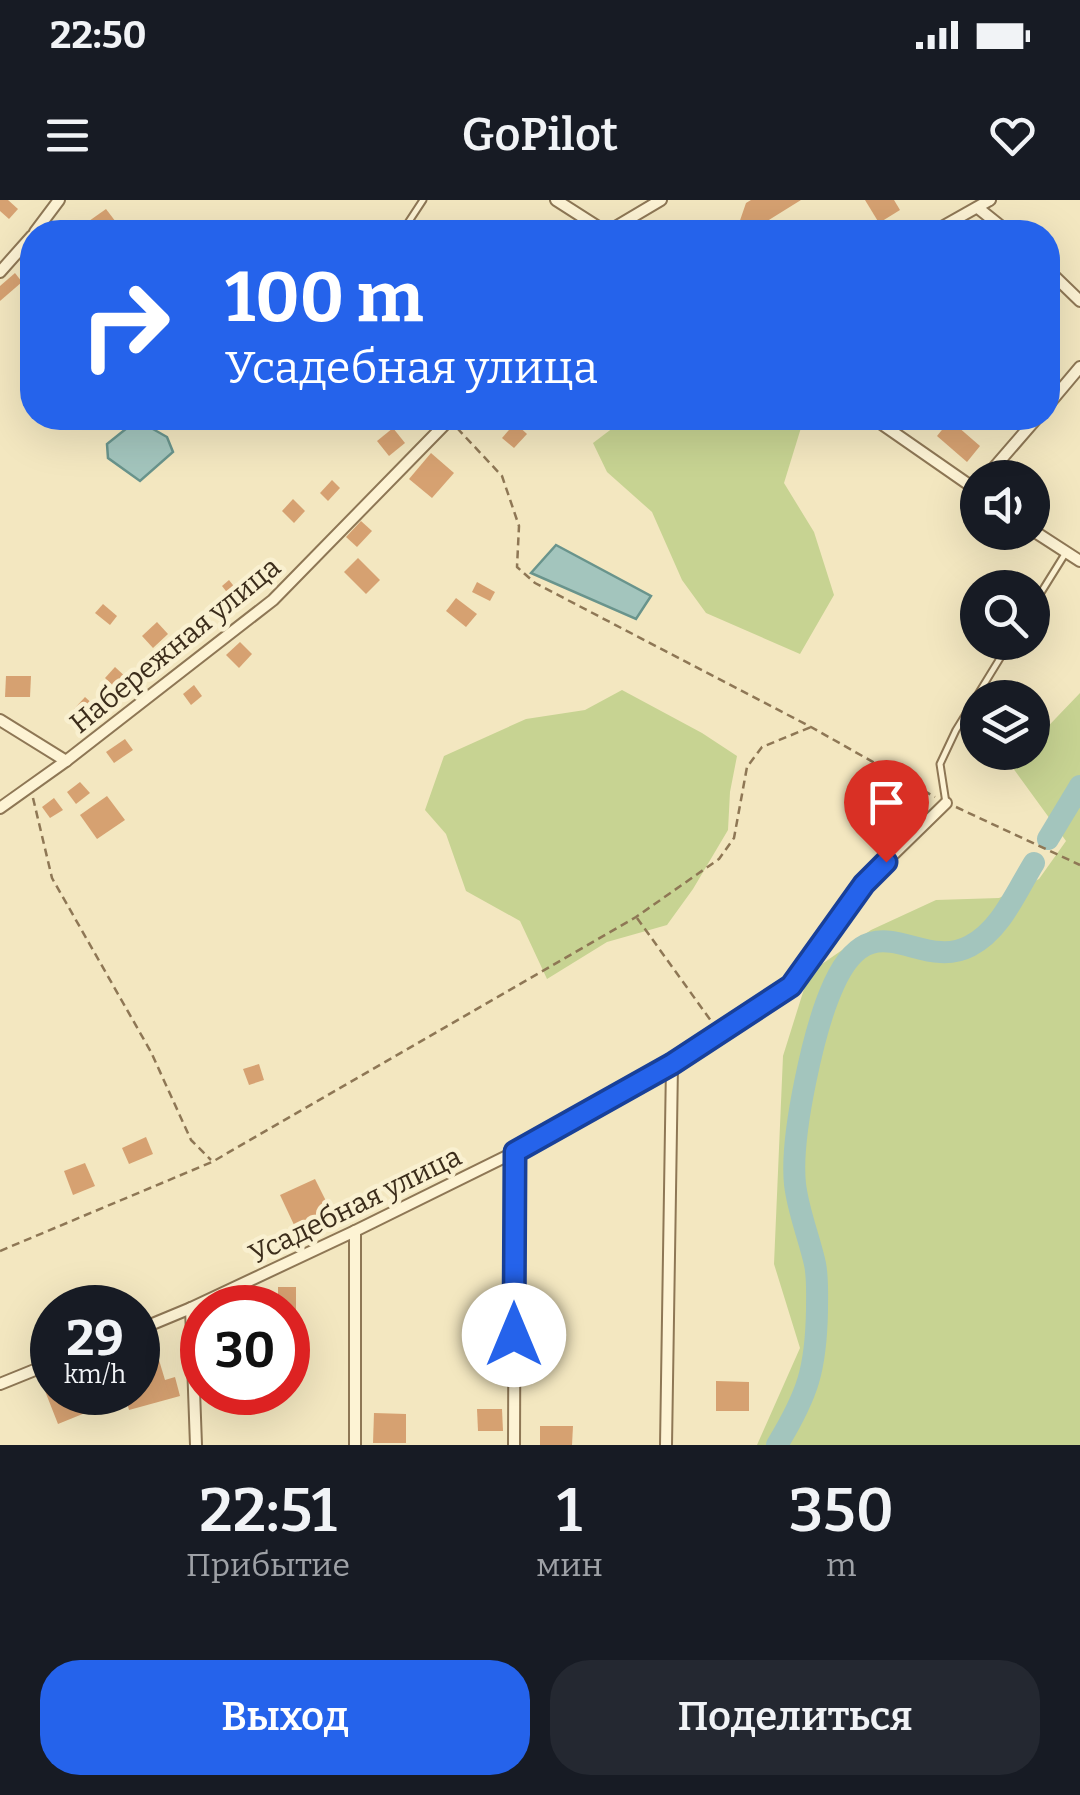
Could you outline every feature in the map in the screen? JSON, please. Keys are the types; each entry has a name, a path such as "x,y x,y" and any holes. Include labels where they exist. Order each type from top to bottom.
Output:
{"street":[{"path":"556,200 587,220"},
{"path":"626,220 660,200"},
{"path":"956,220 990,200"},
{"path":"978,208 993,220"},
{"path":"0,272 20,250"},
{"path":"1060,282 1080,301"},
{"path":"1060,390 1080,366"},
{"name":"Набережная улица","path":"0,808 66,762 272,600 439,430"},
{"path":"891,430 960,477"},
{"path":"1001,460 1026,430"},
{"path":"1050,542 1080,562"},
{"path":"0,720 66,762"},
{"name":"Усадебная улица","path":"239,1285 515,1152 672,1064 791,986 864,884 946,803"},
{"path":"666,1445 672,1064"},
{"path":"514,1445 515,1152"},
{"path":"354,1445 355,1231"},
{"path":"0,1384 30,1372"},
{"path":"195,1415 196,1445"}],"lane":[{"path":"1050,578 1066,553"},
{"path":"946,803 940,764 999,660"}],"path":[{"path":"460,430 502,476 519,526 517,567 535,583 811,727 946,803 1080,865"},
{"path":"0,1251 212,1162 636,917 720,858 734,838 747,767 762,747 811,727"},
{"path":"30,787 52,878 152,1052 191,1140 212,1162"},
{"path":"636,917 720,1033"}],"green space":[{"path":"610,430 800,430 784,483 814,532 834,595 800,654 706,613 682,580 652,512 607,472 593,443"},
{"path":"622,690 737,756 728,830 667,925 607,942 547,979 520,921 466,891 446,834 425,810 444,756 526,719 585,710"},
{"path":"1080,693 1080,1445 757,1445 800,1348 774,1264 783,1056 809,973 871,930 936,900 999,898 1039,879 1066,841 1014,770 1050,770 1050,724"}],"water":[{"path":"124,430 155,430 167,437 173,452 140,481 108,458 107,444"},
{"path":"556,545 651,596 636,619 531,573"}],"building":[{"path":"0,200 8,200 18,209 9,219 0,211"},
{"path":"801,200 769,220 740,220 746,203"},
{"path":"865,200 894,200 900,210 877,220"},
{"path":"106,209 114,220 90,220"},
{"path":"15,273 20,279 0,301 0,286"},
{"path":"395,430 405,443 389,456 377,441"},
{"path":"509,430 527,434 514,448 502,438"},
{"path":"942,430 962,430 980,446 965,460 937,436"},
{"path":"431,453 454,473 432,498 409,479"},
{"path":"332,480 340,488 328,501 320,493"},
{"path":"293,499 305,511 294,523 282,511"},
{"path":"361,521 372,531 357,547 346,537"},
{"path":"358,558 380,580 366,594 344,572"},
{"path":"229,580 240,594 233,600 222,586"},
{"path":"477,582 495,592 490,601 472,592"},
{"path":"456,598 477,614 466,627 446,611"},
{"path":"103,604 117,616 110,625 95,613"},
{"path":"157,622 168,634 153,648 142,636"},
{"path":"240,642 252,654 239,668 226,655"},
{"path":"115,667 128,679 118,690 105,678"},
{"path":"6,676 31,676 30,697 5,697"},
{"path":"194,685 202,696 191,705 183,694"},
{"path":"85,697 96,707 84,719 74,709"},
{"path":"125,739 133,750 114,763 106,752"},
{"path":"80,782 90,793 76,804 67,792"},
{"path":"107,796 125,820 97,839 80,815"},
{"path":"54,798 63,810 50,818 42,807"},
{"path":"259,1064 264,1080 249,1085 243,1069"},
{"path":"146,1137 153,1154 129,1164 122,1148"},
{"path":"85,1163 95,1186 73,1195 64,1171"},
{"path":"315,1179 331,1211 295,1227 280,1195"},
{"path":"471,1314 488,1315 487,1329 470,1328"},
{"path":"160,1363 165,1380 175,1377 180,1396 160,1401"},
{"path":"716,1381 749,1382 749,1411 716,1411"},
{"path":"477,1409 502,1409 503,1431 478,1431"},
{"path":"374,1413 406,1414 406,1443 373,1443"},
{"path":"54,1415 80,1415 58,1424"},
{"path":"540,1426 573,1426 572,1445 540,1445"}],"waterway":[{"path":"1048,839 1080,786"},
{"path":"777,1445 803,1395 815,1349 817,1275 796,1194 794,1163 805,1082 834,984 849,959 865,946 881,941 933,951 951,952 970,946 999,920 1034,863"}],"route":[{"path":"514,1335 515,1152 672,1064 791,986 864,884 886,862"}]}
